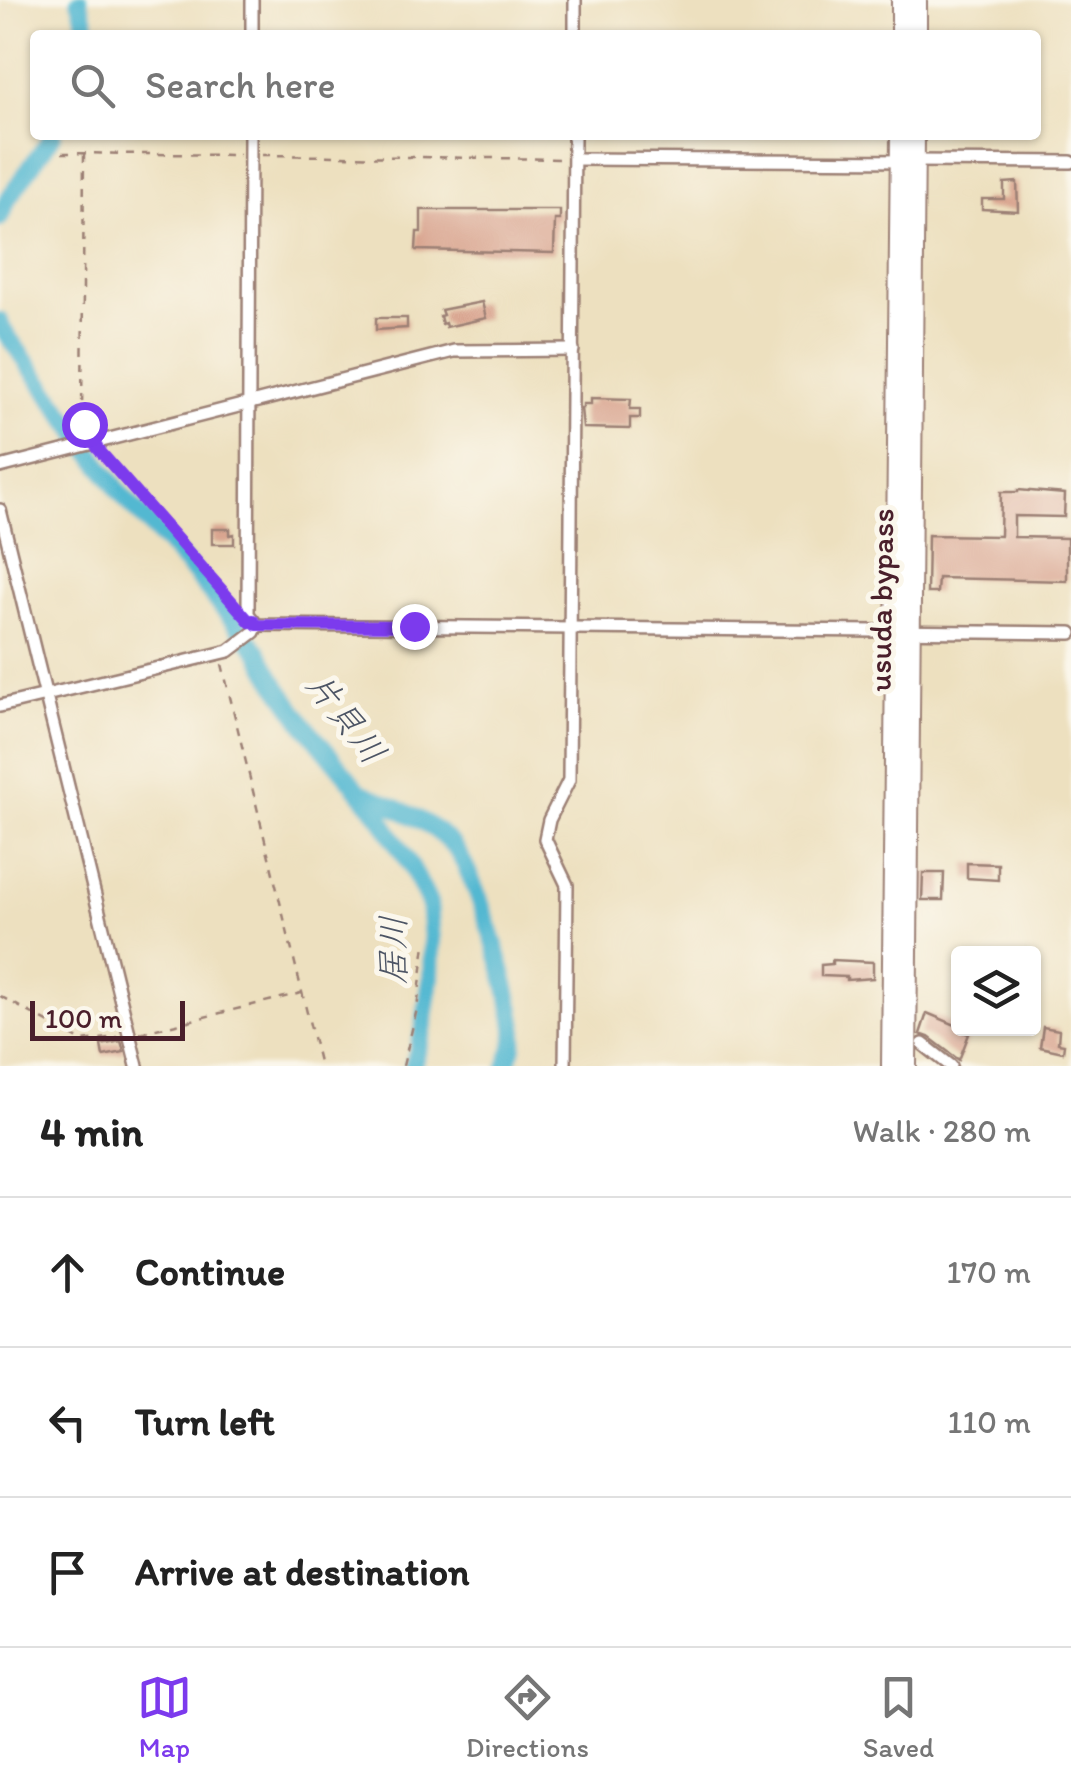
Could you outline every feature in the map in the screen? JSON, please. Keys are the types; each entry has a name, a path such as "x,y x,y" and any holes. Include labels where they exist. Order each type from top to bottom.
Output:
{"highway":[{"path":"901,0 901,30"},
{"path":"916,30 917,0"},
{"name":"usuda bypass","path":"902,140 908,161"},
{"name":"usuda bypass","path":"892,1066 903,632 908,161 914,140"},
{"name":"usuda bypass","path":"903,632 907,1066"}],"street":[{"path":"252,0 252,30"},
{"path":"575,30 576,0"},
{"path":"250,140 248,614 255,626"},
{"path":"565,1066 567,885 545,839 549,820 569,780 574,140"},
{"path":"576,159 1071,162"},
{"path":"0,467 454,351 573,350"},
{"path":"0,510 137,1066"},
{"path":"0,706 219,654 232,649 255,626 1071,633"},
{"path":"922,1044 951,1066"}],"path":[{"path":"62,153 576,159"},
{"path":"84,154 84,424 98,449 255,626"},
{"path":"219,654 320,1066"},
{"path":"403,1066 417,1009 424,944"},
{"path":"0,996 82,1041 130,1035 301,993"}],"building":[{"path":"1017,182 1018,211 982,209 982,199 1004,199 1004,183"},
{"path":"421,210 560,210 560,220 555,220 554,253 416,250"},
{"path":"482,302 486,318 446,327 442,324 441,310"},
{"path":"376,318 407,318 407,328 376,330"},
{"path":"591,398 631,399 630,409 640,409 640,418 630,418 630,429 583,428 581,408 591,404"},
{"path":"1001,492 1065,494 1064,517 1014,516 1014,537 1067,538 1067,581 938,578 937,593 927,593 928,535 1000,536"},
{"path":"212,529 230,529 234,544 212,544"},
{"path":"967,863 998,864 998,880 967,878"},
{"path":"923,873 944,873 943,900 922,900"},
{"path":"832,960 873,962 873,978 821,976 821,965 832,964"},
{"path":"927,1013 951,1023 951,1036 968,1036 959,1060 920,1034"},
{"path":"1043,1027 1059,1030 1058,1043 1064,1044 1063,1052 1040,1047"},
{"path":"121,1041 124,1052 103,1056 101,1045"}],"waterway":[{"name":"片貝川","path":"79,0 87,30"},
{"name":"片貝川","path":"0,218 8,199 49,140"},
{"name":"片貝川","path":"0,321 121,494 258,651 305,725 378,814 412,868 429,903 432,940 423,1032 413,1066"},
{"name":"片貝川","path":"365,794 433,828 461,859 491,933 512,1012 515,1039 506,1066"}],"route":[{"path":"84,424 98,449 250,622 414,626"}],"water label":[{"name":"居川","path":"393,950"}]}
